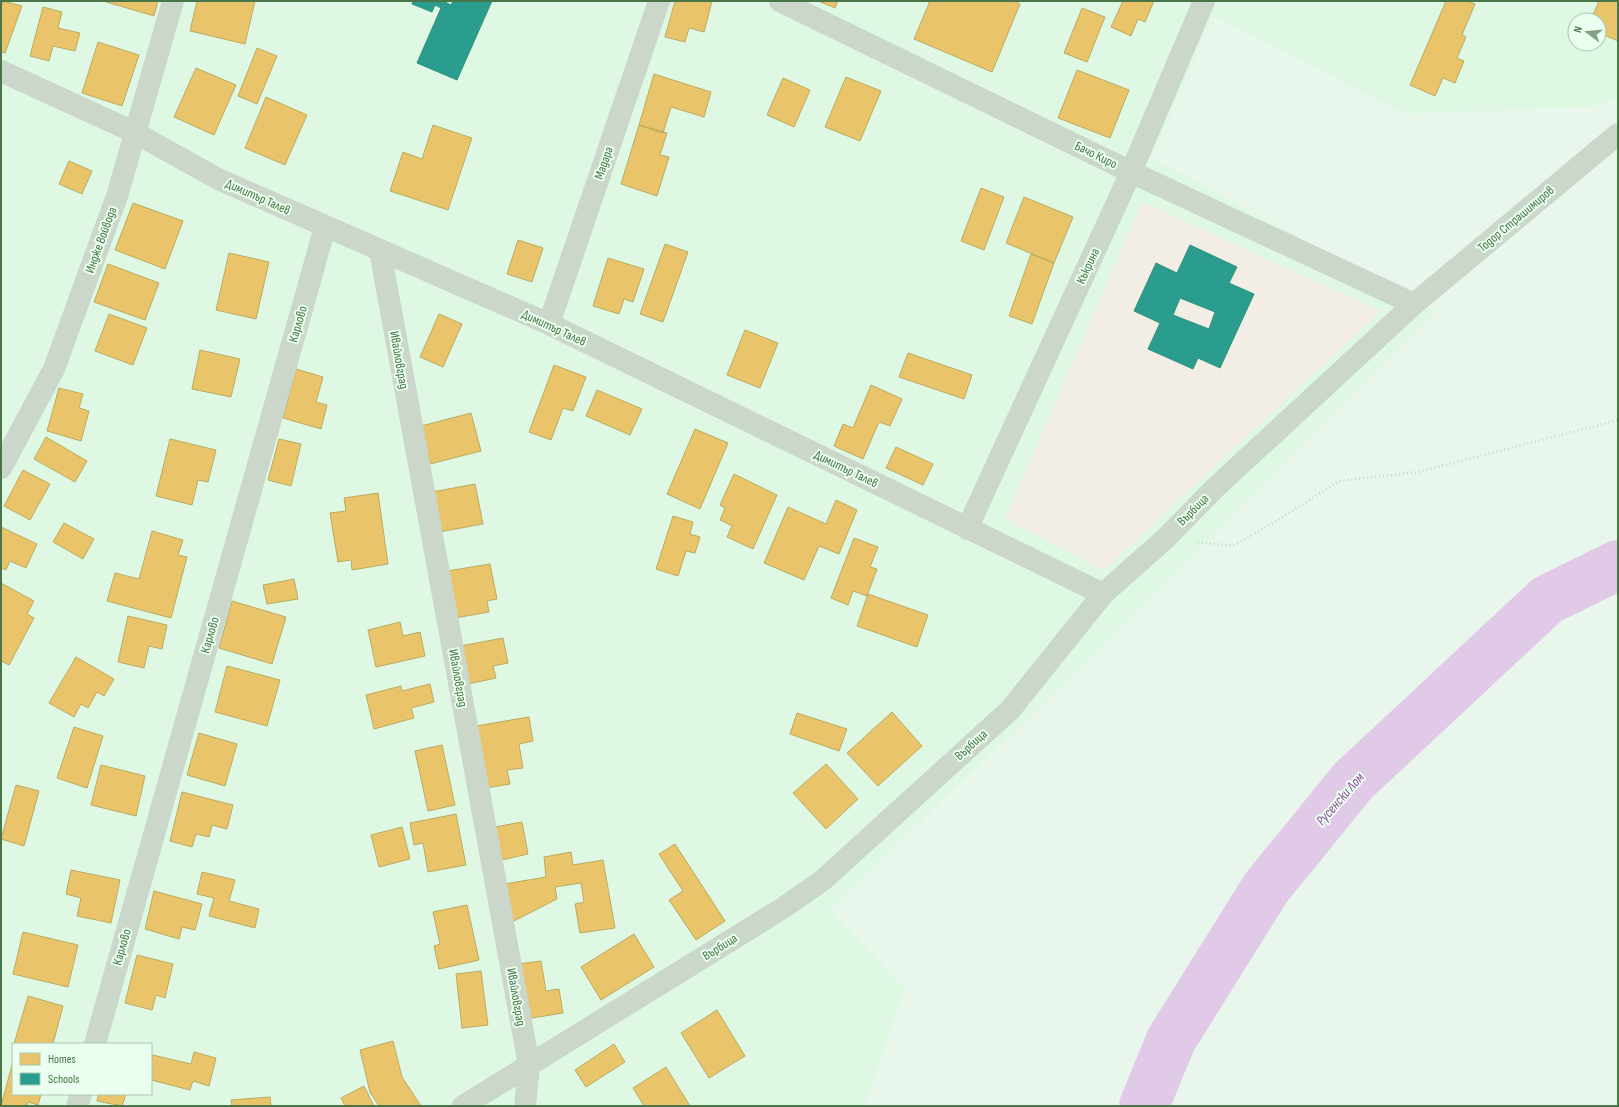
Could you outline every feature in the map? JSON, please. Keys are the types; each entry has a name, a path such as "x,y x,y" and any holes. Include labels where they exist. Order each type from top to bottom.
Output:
{"street":[{"name":"Индже Войвода","path":"1,468 54,369 117,196 134,132 173,1"},
{"name":"Мадара","path":"549,324 659,1"},
{"name":"Бачо Киро","path":"780,1 1130,172 1414,304"},
{"name":"Къкрина","path":"967,529 1130,172 1204,1"},
{"name":"Димитър Талев","path":"1,71 134,132 218,179 549,324 1103,594"},
{"name":"Тодор Страшимиров","path":"1414,304 1618,134"},
{"name":"Карлово","path":"95,1043 325,227"},
{"name":"Ивайловград","path":"380,251 529,1065 525,1106"},
{"name":"Върбица","path":"462,1106 784,908 823,880 1010,710 1103,594 1165,539 1215,488 1414,304"},
{"path":"77,1106 81,1095"}],"path":[{"path":"1165,539 1233,546 1278,520 1339,481 1419,472 1618,420"}],"shaded area":[{"path":"1,1 1618,1 1618,97 1591,107 1405,114 1212,16 1152,158 1436,311 1080,668 830,909 905,988 865,1106 1,1106"},
{"path":"1142,202 1381,311 1104,570 1005,519"}],"building: Homes":[{"path":"3,1 22,6 5,53 1,52 1,8"},
{"path":"103,1 158,1 154,16"},
{"path":"197,1 255,1 245,44 190,31"},
{"path":"675,1 712,1 704,32 689,28 685,42 665,37"},
{"path":"818,1 838,1 835,8"},
{"path":"930,1 1014,1 1020,4 992,72 914,39"},
{"path":"1123,1 1154,1 1145,22 1138,19 1131,36 1111,27"},
{"path":"1446,1 1467,1 1475,4 1462,35 1466,37 1457,58 1464,61 1455,83 1443,78 1435,96 1410,85"},
{"path":"1599,1 1618,1 1618,41 1607,36 1607,12 1594,12"},
{"path":"43,7 62,12 58,28 80,33 75,51 53,46 49,61 30,56"},
{"path":"1082,8 1105,17 1087,62 1064,53"},
{"path":"98,42 139,55 122,106 82,93"},
{"path":"257,48 277,56 257,104 238,96"},
{"path":"196,68 236,85 214,135 174,117"},
{"path":"1077,70 1129,90 1110,138 1058,118"},
{"path":"654,74 711,92 704,117 671,107 663,133 639,125"},
{"path":"846,77 881,91 860,141 825,127"},
{"path":"783,78 810,90 794,127 767,115"},
{"path":"266,97 307,115 285,165 245,148"},
{"path":"433,125 472,138 448,210 390,191 403,152 422,159"},
{"path":"639,125 667,133 660,155 669,157 657,196 621,184"},
{"path":"69,161 92,171 82,194 59,184"},
{"path":"981,188 1004,197 984,250 961,241"},
{"path":"1024,197 1073,217 1054,263 1006,243"},
{"path":"133,203 183,221 165,269 115,250"},
{"path":"518,240 543,248 532,282 507,274"},
{"path":"665,244 688,252 663,322 640,314"},
{"path":"229,253 269,262 256,319 216,310"},
{"path":"1031,254 1054,263 1032,324 1009,316"},
{"path":"608,258 644,269 633,302 624,299 619,314 593,306"},
{"path":"108,264 159,283 145,320 94,302"},
{"path":"109,314 147,328 133,365 95,351"},
{"path":"439,314 462,324 443,367 420,357"},
{"path":"745,330 778,343 760,388 727,375"},
{"path":"200,350 240,359 231,397 192,389"},
{"path":"908,353 972,375 964,399 899,377"},
{"path":"554,365 586,377 573,411 563,408 551,440 529,432"},
{"path":"296,369 323,377 316,402 327,405 321,429 283,418"},
{"path":"871,385 902,399 890,426 879,422 863,459 834,446 843,424 853,428"},
{"path":"59,388 83,394 79,408 89,411 81,441 47,431"},
{"path":"597,390 642,409 630,435 586,416"},
{"path":"471,413 481,451 430,464 421,426"},
{"path":"695,429 728,443 700,509 667,494"},
{"path":"46,437 87,461 75,482 34,459"},
{"path":"170,439 216,450 208,482 198,480 192,505 156,496"},
{"path":"279,439 301,444 291,486 268,480"},
{"path":"896,447 933,464 923,485 886,468"},
{"path":"23,470 50,484 30,520 4,506"},
{"path":"734,474 777,495 753,549 727,537 732,526 720,520 725,508 720,505"},
{"path":"475,484 483,524 439,532 432,492"},
{"path":"378,493 388,564 352,570 351,560 338,562 330,513 346,511 344,498"},
{"path":"836,500 857,510 839,554 819,546 804,580 764,563 788,507 826,524"},
{"path":"673,516 693,522 690,534 700,537 695,553 686,551 678,576 656,569"},
{"path":"64,523 94,539 83,559 53,542"},
{"path":"1,527 37,544 26,568 10,561 6,570 1,568"},
{"path":"152,531 183,540 178,555 187,557 171,618 107,601 115,573 139,579"},
{"path":"854,538 878,547 870,567 877,569 867,596 853,591 848,605 831,598"},
{"path":"490,564 497,599 487,601 489,612 455,618 447,571"},
{"path":"294,579 298,599 267,604 263,585"},
{"path":"1,583 34,601 27,614 34,618 9,665 1,661"},
{"path":"868,594 928,615 917,647 857,626"},
{"path":"232,601 286,617 272,664 219,648"},
{"path":"128,616 167,625 162,649 149,646 144,668 118,662"},
{"path":"400,622 403,636 420,632 425,656 376,667 368,630"},
{"path":"503,638 508,663 493,666 496,678 468,684 460,646"},
{"path":"76,657 114,679 104,696 97,692 88,708 81,704 74,717 49,703"},
{"path":"227,666 280,680 267,726 215,712"},
{"path":"430,684 434,702 411,708 414,718 374,729 366,695 401,686 402,691"},
{"path":"892,712 922,746 878,786 847,753"},
{"path":"797,713 847,729 839,751 790,734"},
{"path":"529,717 533,741 519,744 523,768 507,770 510,784 486,788 476,726"},
{"path":"74,727 103,736 87,788 57,778"},
{"path":"199,733 237,744 225,786 187,775"},
{"path":"442,745 455,805 428,811 415,751"},
{"path":"826,764 858,799 826,829 793,793"},
{"path":"101,765 145,776 136,816 91,805"},
{"path":"16,785 39,791 24,846 1,839"},
{"path":"182,792 233,805 227,829 212,825 209,837 196,834 192,847 170,841"},
{"path":"456,814 466,865 428,872 423,843 414,845 410,823"},
{"path":"522,822 528,854 502,860 495,827"},
{"path":"402,827 410,859 379,867 371,835"},
{"path":"675,844 725,921 696,940 669,900 683,891 659,854"},
{"path":"571,852 573,865 603,860 615,928 580,933 575,904 584,902 581,883 555,887 557,899 510,923 504,884 546,877 544,857"},
{"path":"71,870 120,880 111,923 77,916 81,898 66,894"},
{"path":"202,872 235,880 229,901 259,909 255,928 209,916 214,898 197,894"},
{"path":"154,891 202,904 195,930 182,927 179,939 145,929"},
{"path":"467,905 479,960 439,969 434,946 440,944 433,912"},
{"path":"23,932 78,945 68,987 13,974"},
{"path":"634,934 654,967 601,1000 581,967"},
{"path":"137,955 173,964 165,998 156,995 152,1010 125,1003"},
{"path":"541,961 546,991 559,989 563,1013 526,1019 518,964"},
{"path":"481,971 488,1025 462,1028 456,974"},
{"path":"28,996 63,1006 53,1043 14,1043"},
{"path":"717,1010 745,1056 709,1078 681,1033"},
{"path":"393,1041 402,1077 421,1106 379,1106 370,1092 360,1050"},
{"path":"614,1044 625,1062 586,1087 575,1070"},
{"path":"194,1052 216,1058 209,1086 193,1081 190,1090 152,1080 153,1055 191,1064"},
{"path":"12,1065 12,1095 41,1095 38,1105 28,1102 27,1106 1,1106"},
{"path":"666,1067 690,1106 644,1106 633,1088"},
{"path":"364,1086 374,1106 345,1106 341,1098"},
{"path":"99,1095 126,1095 122,1106 97,1101"},
{"path":"270,1097 271,1106 232,1106 231,1100"}],"building: Schools":[{"path":"413,1 443,1 451,5 453,1 492,1 457,80 417,63 441,8 435,5 432,12 412,4"},
{"path":"1190,245 1237,267 1229,283 1254,294 1220,368 1198,358 1193,369 1148,349 1160,323 1134,311 1156,263 1177,273","holes":["1180,298 1215,312 1209,329 1173,315"]}],"waterway":[{"name":"Русенски Лом","path":"1144,1106 1171,1040 1266,888 1353,781 1547,600 1618,565"}]}
